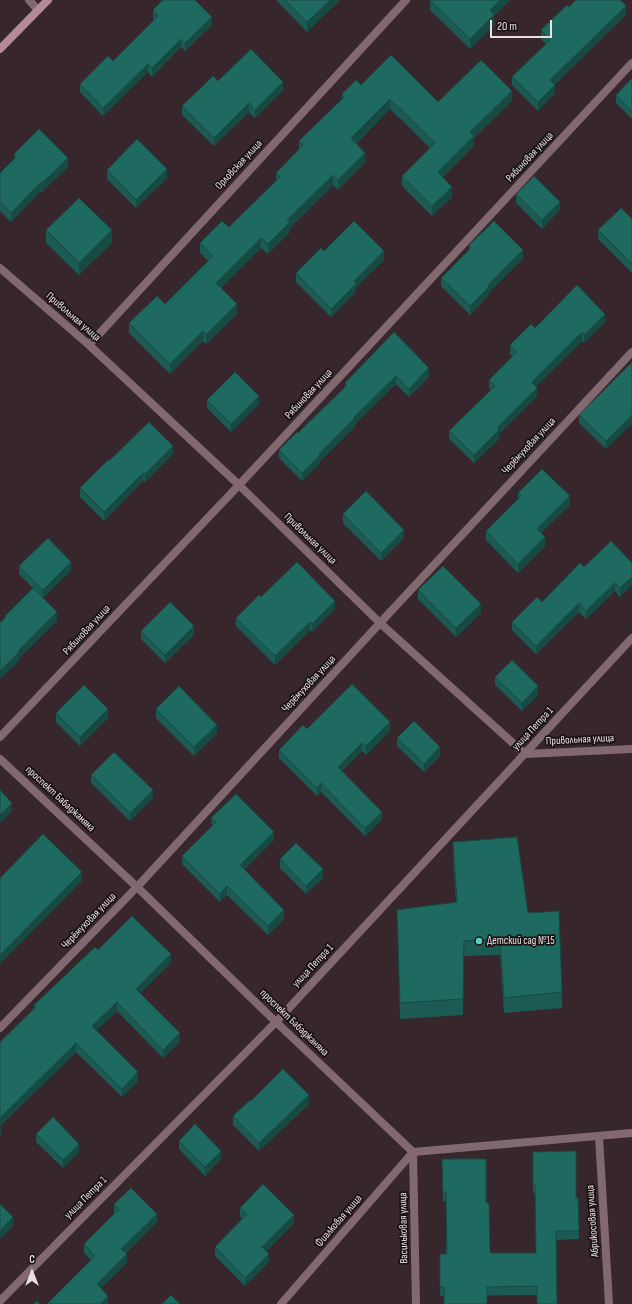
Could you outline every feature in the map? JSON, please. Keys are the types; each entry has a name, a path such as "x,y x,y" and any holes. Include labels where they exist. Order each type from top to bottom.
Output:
{"main road":[{"path":"0,49 48,0"}],"street":[{"path":"29,0 38,10"},
{"name":"Орловская улица","path":"89,345 406,0"},
{"name":"Рябиновая улица","path":"0,737 239,485 632,63"},
{"name":"Привольная улица","path":"0,268 89,345 239,485 380,623 525,754 632,749"},
{"name":"Черёмуховая улица","path":"0,1028 138,887 380,623 632,352"},
{"name":"улица Петра 1","path":"0,1300 276,1022 632,638"},
{"name":"проспект Бабаджаняна","path":"0,759 138,887 276,1022 413,1152"},
{"path":"413,1152 632,1134"},
{"name":"Абрикосовая улица","path":"599,1136 609,1304"},
{"name":"Фиалковая улица","path":"281,1304 413,1152"},
{"name":"Васильковая улица","path":"413,1152 416,1304"}],"building":[{"path":"163,0 195,0 212,17 185,43 181,39 152,68 148,64 103,108 80,84 108,56 113,61 158,16 153,10"},
{"path":"285,0 330,0 307,22"},
{"path":"430,0 500,0 490,10 494,15 470,39"},
{"path":"576,0 620,0 626,6 550,80 555,85 538,102 512,77 550,40 541,30 567,5 569,7"},
{"path":"251,49 283,82 255,110 249,103 214,138 182,106 213,76 218,81"},
{"path":"391,55 438,102 481,60 512,91 470,132 474,136 438,172 452,187 432,206 402,176 435,143 390,99 351,138 365,153 338,180 333,175 287,220 290,222 268,244 261,238 216,283 237,304 206,335 203,331 170,364 129,323 157,296 165,304 213,256 200,243 222,221 229,227 280,177 276,173 303,145 299,141 344,97 342,94 356,80 361,85"},
{"path":"632,78 632,111 616,95"},
{"path":"39,129 68,158 42,183 41,182 11,213 0,202 0,173 16,157 14,154"},
{"path":"137,139 167,169 136,200 107,170"},
{"path":"534,176 560,202 542,220 516,194"},
{"path":"79,198 112,230 79,263 46,230"},
{"path":"621,208 632,219 632,264 598,230"},
{"path":"354,221 384,251 354,281 356,284 331,309 296,273 321,248 324,251"},
{"path":"494,221 523,250 488,285 489,287 470,306 441,278 471,248 469,245"},
{"path":"577,285 605,314 584,335 582,332 532,382 537,388 497,428 499,430 474,455 449,431 495,386 489,380 517,352 510,345 531,324 535,328"},
{"path":"394,332 429,368 409,389 396,376 354,417 355,418 302,473 279,450 347,385 345,383"},
{"path":"632,362 632,415 606,441 579,415"},
{"path":"235,372 259,396 231,424 207,400"},
{"path":"149,422 173,446 145,474 143,473 104,512 80,488"},
{"path":"542,469 570,496 537,529 545,537 518,564 486,531 521,496 518,493"},
{"path":"366,491 404,530 381,553 343,514"},
{"path":"48,538 71,562 43,590 19,566"},
{"path":"611,541 632,563 632,577 620,588 615,583 586,611 579,603 536,646 512,622 537,597 542,602 580,563 584,567"},
{"path":"297,562 335,601 312,624 310,622 275,656 236,618 259,595 261,597"},
{"path":"443,566 481,604 456,628 418,590"},
{"path":"33,588 57,612 0,671 0,623"},
{"path":"170,602 194,626 165,655 141,631"},
{"path":"512,660 538,686 522,703 495,677"},
{"path":"352,684 390,722 366,746 362,743 338,767 382,812 365,828 321,783 317,788 279,750 303,725 307,729"},
{"path":"84,685 108,709 80,737 56,713"},
{"path":"179,686 217,725 194,747 156,709"},
{"path":"414,721 440,747 424,764 397,738"},
{"path":"114,752 153,790 130,813 91,775"},
{"path":"0,790 12,803 0,815"},
{"path":"236,794 274,832 240,865 284,910 268,926 227,886 220,894 182,856 216,822 211,818"},
{"path":"43,834 82,872 0,955 0,878"},
{"name":"Детский сад №15","path":"517,837 528,913 559,911 562,992 504,998 500,939 464,941 463,999 400,1003 397,910 457,902 453,842"},
{"path":"296,843 323,869 306,886 280,859"},
{"path":"132,916 171,954 136,989 180,1033 163,1050 117,1002 92,1026 138,1072 122,1089 76,1043 0,1118 0,1042 36,1007 34,1005 95,947 98,950"},
{"path":"283,1069 309,1095 259,1143 233,1116 250,1100 251,1101"},
{"path":"53,1117 79,1144 63,1160 36,1134"},
{"path":"195,1124 221,1151 205,1167 179,1141"},
{"path":"576,1151 576,1198 578,1198 579,1231 556,1231 557,1304 537,1304 537,1286 487,1287 487,1304 444,1304 444,1287 440,1287 440,1254 447,1254 446,1192 443,1192 442,1159 486,1159 486,1203 489,1203 490,1253 536,1253 533,1152"},
{"path":"263,1184 294,1215 262,1247 269,1254 245,1278 215,1247 247,1214 240,1208"},
{"path":"131,1188 157,1214 121,1249 127,1254 97,1284 108,1296 100,1304 47,1304 95,1256 84,1244 119,1209 114,1204"},
{"path":"0,1204 13,1217 0,1231"},
{"path":"171,1295 180,1304 162,1304"},
{"path":"37,1301 40,1304 33,1304"}],"place":[{"name":"Детский сад №15","path":"479,941"}]}
